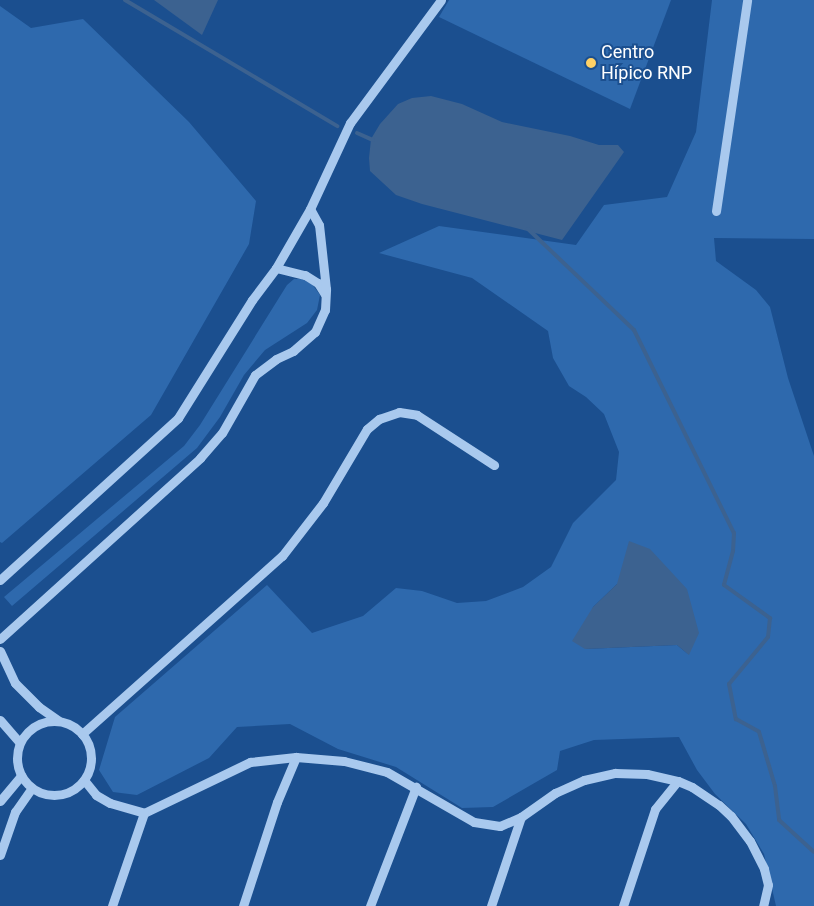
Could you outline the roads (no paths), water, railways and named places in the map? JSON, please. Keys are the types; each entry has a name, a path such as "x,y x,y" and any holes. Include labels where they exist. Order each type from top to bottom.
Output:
{"street":[{"path":"0,580 178,418 252,300 276,268 310,209 350,123 441,0"},
{"path":"716,211 747,0"},
{"path":"0,639 200,458 222,433 255,375 276,359 293,351 315,332 325,310 326,297 319,225 310,209"},
{"path":"276,268 311,278 318,284 326,297"},
{"path":"82,734 282,556 323,503 363,435 379,419 399,412 417,415 494,465"},
{"path":"0,651 15,683 59,722 72,726 82,734 89,745 90,769 84,780 71,791 55,796 32,788 21,776 17,760 20,744 32,728 40,724 59,722"},
{"path":"0,720 20,744"},
{"path":"84,780 96,795 110,803 144,813 250,762 296,757 367,766 387,772 474,822 500,826 521,817 562,789 599,776 639,773 678,781 719,805 741,827 754,848 764,870 768,885 767,896 763,906"},
{"path":"243,906 277,802 296,757"},
{"path":"0,801 21,776"},
{"path":"623,906 655,809 678,781"},
{"path":"370,906 416,787"},
{"path":"0,855 15,812 32,788"},
{"path":"112,906 144,813"},
{"path":"490,906 521,817"}],"waterway":[{"path":"125,0 337,126"},
{"path":"357,133 373,140"},
{"path":"528,229 634,330 734,533 733,551 724,585 770,618 768,637 729,684 736,719 759,732 775,786 779,820 814,852"}],"place":[{"name":"Centro Hípico RNP","path":"591,63"}]}
